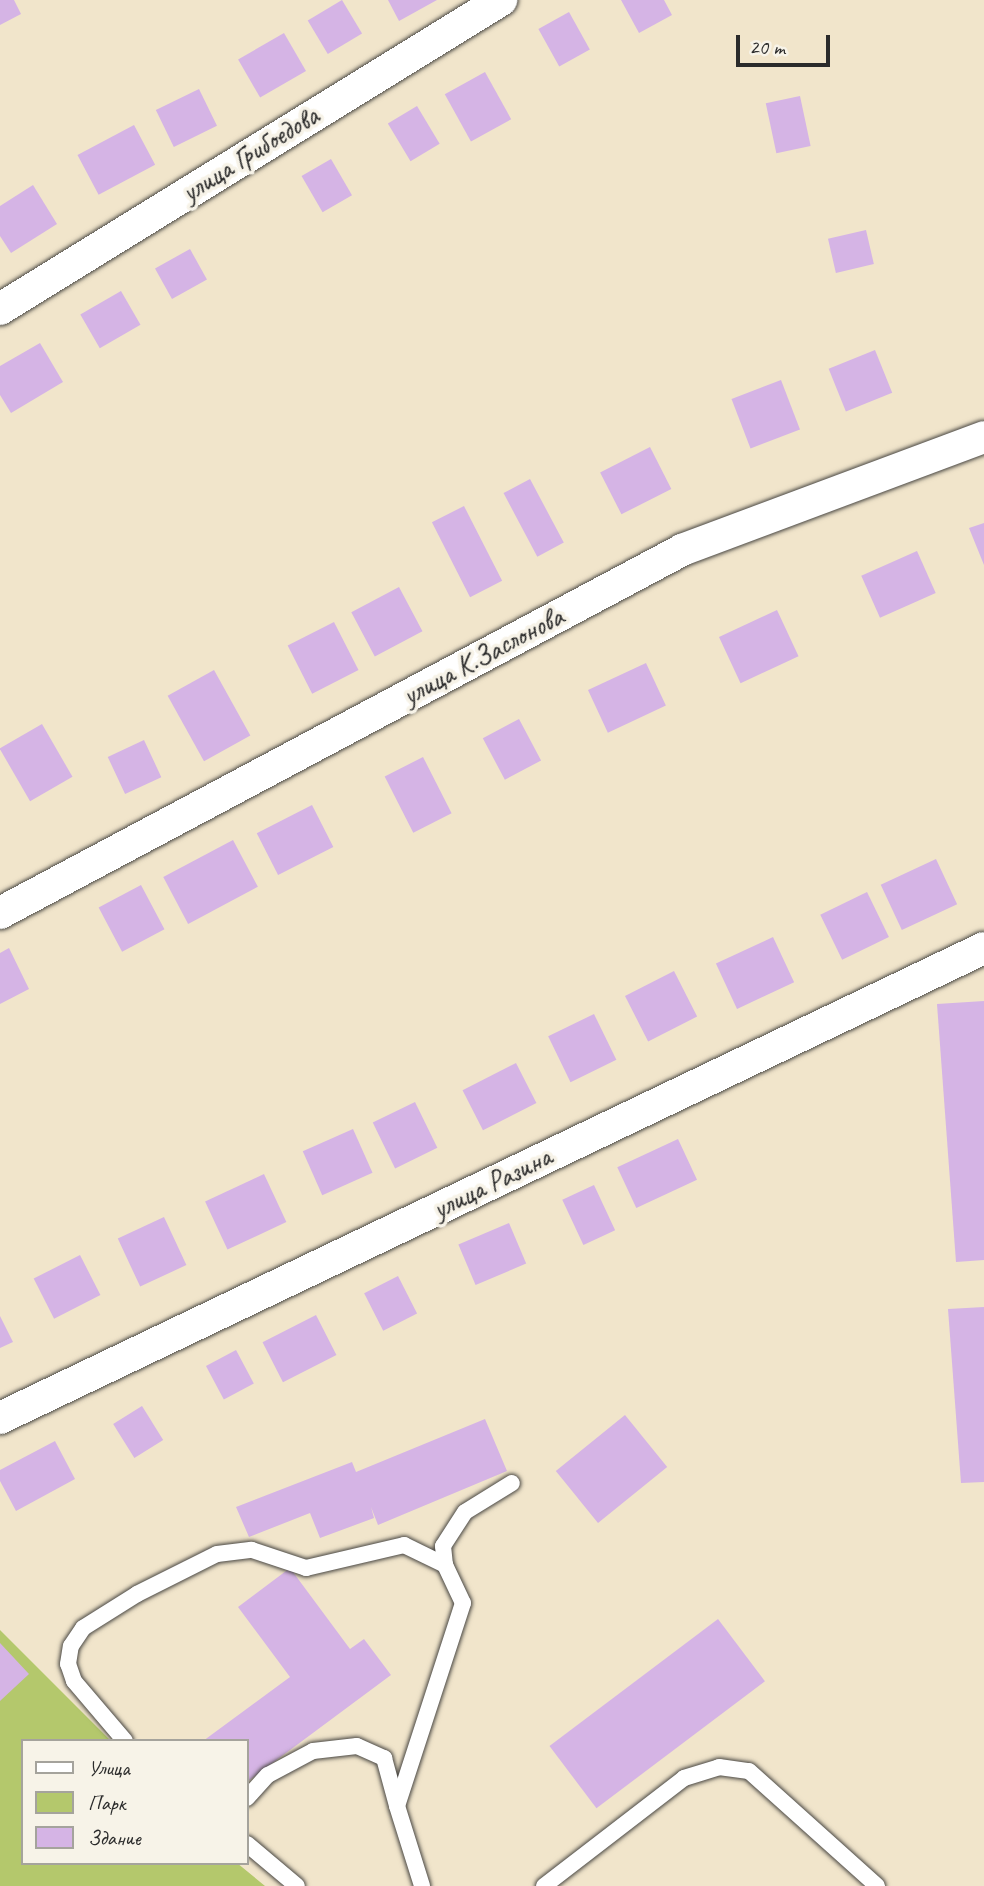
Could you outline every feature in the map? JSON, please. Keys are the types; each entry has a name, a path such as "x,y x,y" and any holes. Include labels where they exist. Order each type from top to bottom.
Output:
{"street":[{"name":"улица Грибоедова","path":"0,309 501,0"},
{"name":"улица К.Заслонова","path":"0,913 682,550 984,437"},
{"name":"улица Разина","path":"0,1418 984,948"}],"lane":[{"path":"397,1806 459,1626 463,1603 445,1565 443,1546 465,1512 512,1483"},
{"path":"123,1739 94,1708 68,1664 71,1646 83,1628 137,1594 216,1554 252,1550 306,1567 404,1545 445,1565"},
{"path":"248,1797 268,1776 313,1751 357,1746 384,1758 422,1886"},
{"path":"544,1886 684,1778 719,1767 749,1771 877,1886"},
{"path":"248,1845 298,1886"}],"green space":[{"path":"0,1630 109,1739 21,1739 21,1865 239,1865 265,1886 0,1886"}],"building":[{"path":"0,0 14,0 21,14 0,25"},
{"path":"342,0 362,33 328,54 308,21"},
{"path":"388,0 437,0 399,21"},
{"path":"621,0 664,0 672,15 639,33"},
{"path":"569,12 590,50 559,67 538,29"},
{"path":"284,33 306,71 260,98 238,60"},
{"path":"485,72 511,119 471,142 445,94"},
{"path":"199,89 217,126 174,147 156,110"},
{"path":"800,96 811,146 776,153 766,103"},
{"path":"417,106 440,144 411,161 388,124"},
{"path":"134,125 155,165 99,195 77,155"},
{"path":"331,159 352,195 323,212 302,176"},
{"path":"33,185 57,224 11,253 0,236 0,206"},
{"path":"866,230 874,264 836,273 828,239"},
{"path":"190,249 207,280 172,299 155,268"},
{"path":"121,291 140,325 100,348 80,314"},
{"path":"40,343 63,382 11,413 0,395 0,366"},
{"path":"875,350 892,393 846,411 829,369"},
{"path":"781,380 800,429 751,448 732,399"},
{"path":"650,447 671,489 621,514 600,472"},
{"path":"530,479 564,543 537,557 504,493"},
{"path":"464,506 502,581 470,597 432,522"},
{"path":"984,523 984,565 969,528"},
{"path":"917,551 936,593 880,618 861,576"},
{"path":"399,587 422,631 375,656 351,612"},
{"path":"777,610 799,656 741,683 719,637"},
{"path":"334,622 359,670 312,694 288,646"},
{"path":"646,663 666,706 608,733 588,690"},
{"path":"214,670 250,736 204,761 168,696"},
{"path":"519,719 541,760 505,780 483,738"},
{"path":"42,724 72,777 30,801 0,748"},
{"path":"144,740 161,777 125,794 108,757"},
{"path":"423,757 452,813 413,833 385,777"},
{"path":"312,805 333,847 278,875 257,833"},
{"path":"233,840 258,887 188,924 163,877"},
{"path":"936,859 957,904 902,930 881,885"},
{"path":"141,885 164,929 122,952 99,908"},
{"path":"867,892 889,937 842,960 820,915"},
{"path":"773,937 794,982 737,1009 716,964"},
{"path":"9,948 29,989 0,1004 0,953"},
{"path":"674,971 697,1016 648,1041 625,996"},
{"path":"984,1001 984,1260 956,1262 937,1004"},
{"path":"594,1014 616,1060 571,1082 548,1036"},
{"path":"516,1063 536,1103 483,1130 463,1090"},
{"path":"415,1102 437,1148 395,1168 373,1123"},
{"path":"353,1129 373,1173 322,1195 303,1151"},
{"path":"678,1139 697,1180 636,1208 617,1167"},
{"path":"264,1174 286,1222 227,1250 205,1201"},
{"path":"594,1185 615,1230 583,1245 562,1200"},
{"path":"164,1217 186,1265 140,1287 118,1239"},
{"path":"509,1223 526,1264 476,1285 458,1244"},
{"path":"80,1255 100,1295 54,1319 34,1279"},
{"path":"398,1276 417,1313 383,1331 364,1293"},
{"path":"984,1307 984,1482 961,1483 948,1309"},
{"path":"316,1315 336,1355 283,1382 263,1342"},
{"path":"0,1316 13,1342 0,1348"},
{"path":"236,1350 254,1384 224,1400 206,1366"},
{"path":"142,1406 163,1440 134,1458 113,1424"},
{"path":"625,1415 667,1467 598,1523 556,1471"},
{"path":"485,1419 507,1471 378,1525 371,1507 374,1518 320,1538 310,1513 249,1537 236,1507 352,1462 356,1472"},
{"path":"55,1441 75,1479 16,1511 0,1481 0,1470"},
{"path":"290,1568 350,1649 364,1639 391,1675 248,1781 248,1739 206,1739 290,1677 238,1607"},
{"path":"718,1619 765,1681 596,1808 549,1746"},
{"path":"0,1643 29,1674 0,1701"}]}
